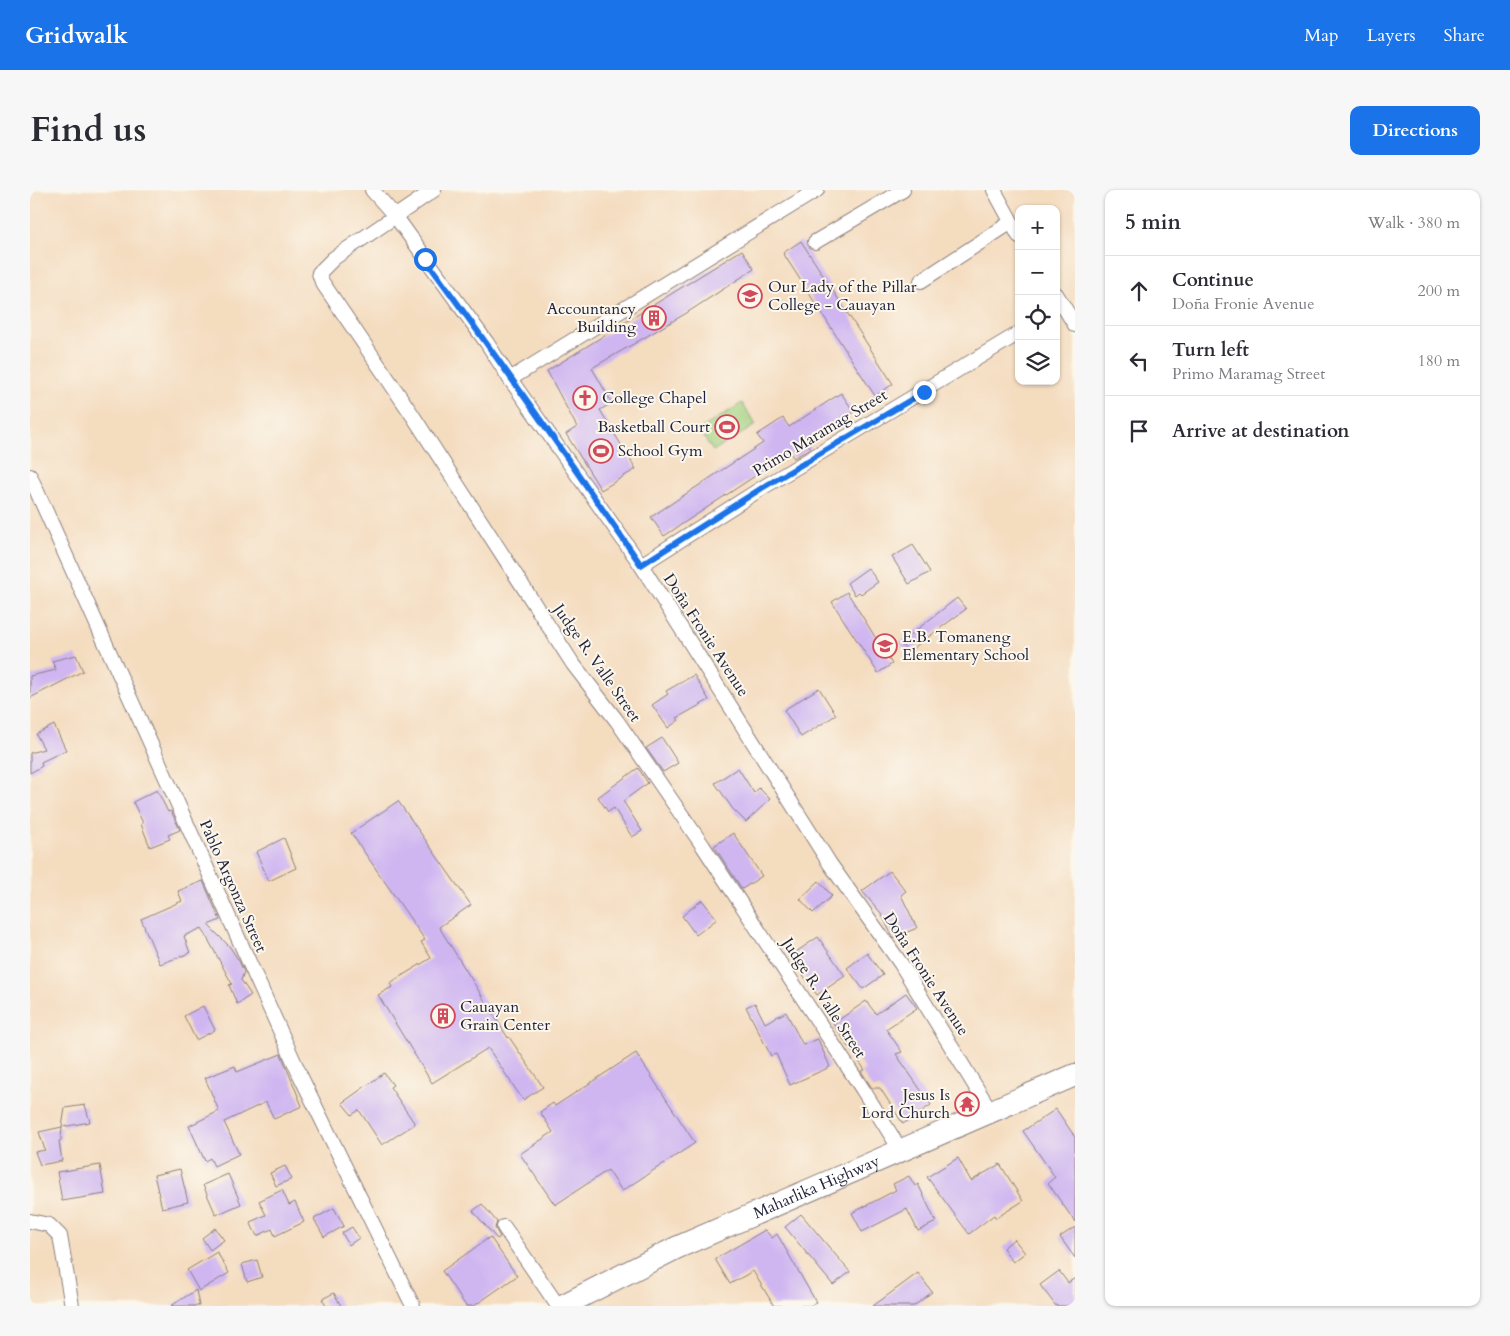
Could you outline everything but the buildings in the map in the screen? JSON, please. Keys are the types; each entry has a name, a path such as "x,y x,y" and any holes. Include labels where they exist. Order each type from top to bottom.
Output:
{"highway":[{"name":"Maharlika Highway","path":"562,1306 662,1254 1075,1075"}],"street":[{"name":"Doña Fronie Avenue","path":"372,190 396,217 487,342 510,380 641,565 826,857 901,964 991,1112"},
{"path":"396,217 434,190"},
{"path":"510,380 817,190"},
{"path":"815,242 903,190"},
{"path":"994,190 1015,230"},
{"name":"Judge R. Valle Street","path":"396,217 323,267 319,273 322,282 413,416 574,664 617,721 703,846 858,1082 901,1151"},
{"path":"920,281 1010,223"},
{"path":"1063,302 1075,325"},
{"name":"Primo Maramag Street","path":"641,565 762,488 1015,335"},
{"name":"Pablo Argonza Street","path":"30,476 296,1066 342,1164 413,1306"},
{"path":"30,1221 49,1225 60,1236 72,1306"},
{"path":"504,1227 558,1306"}],"green space":[{"name":"Basketball Court","path":"742,403 756,425 713,451 699,430"}],"place":[{"name":"Our Lady of the Pillar College - Cauayan","path":"750,296"},
{"name":"Accountancy Building","path":"654,318"},
{"name":"College Chapel","path":"585,398"},
{"name":"Basketball Court","path":"727,427"},
{"name":"School Gym","path":"601,451"},
{"name":"E.B. Tomaneng Elementary School","path":"885,646"},
{"name":"Cauayan Grain Center","path":"443,1016"},
{"name":"Jesus Is Lord Church","path":"967,1104"}],"route":[{"path":"425,259 487,342 510,380 641,565 762,488 924,392"}]}
